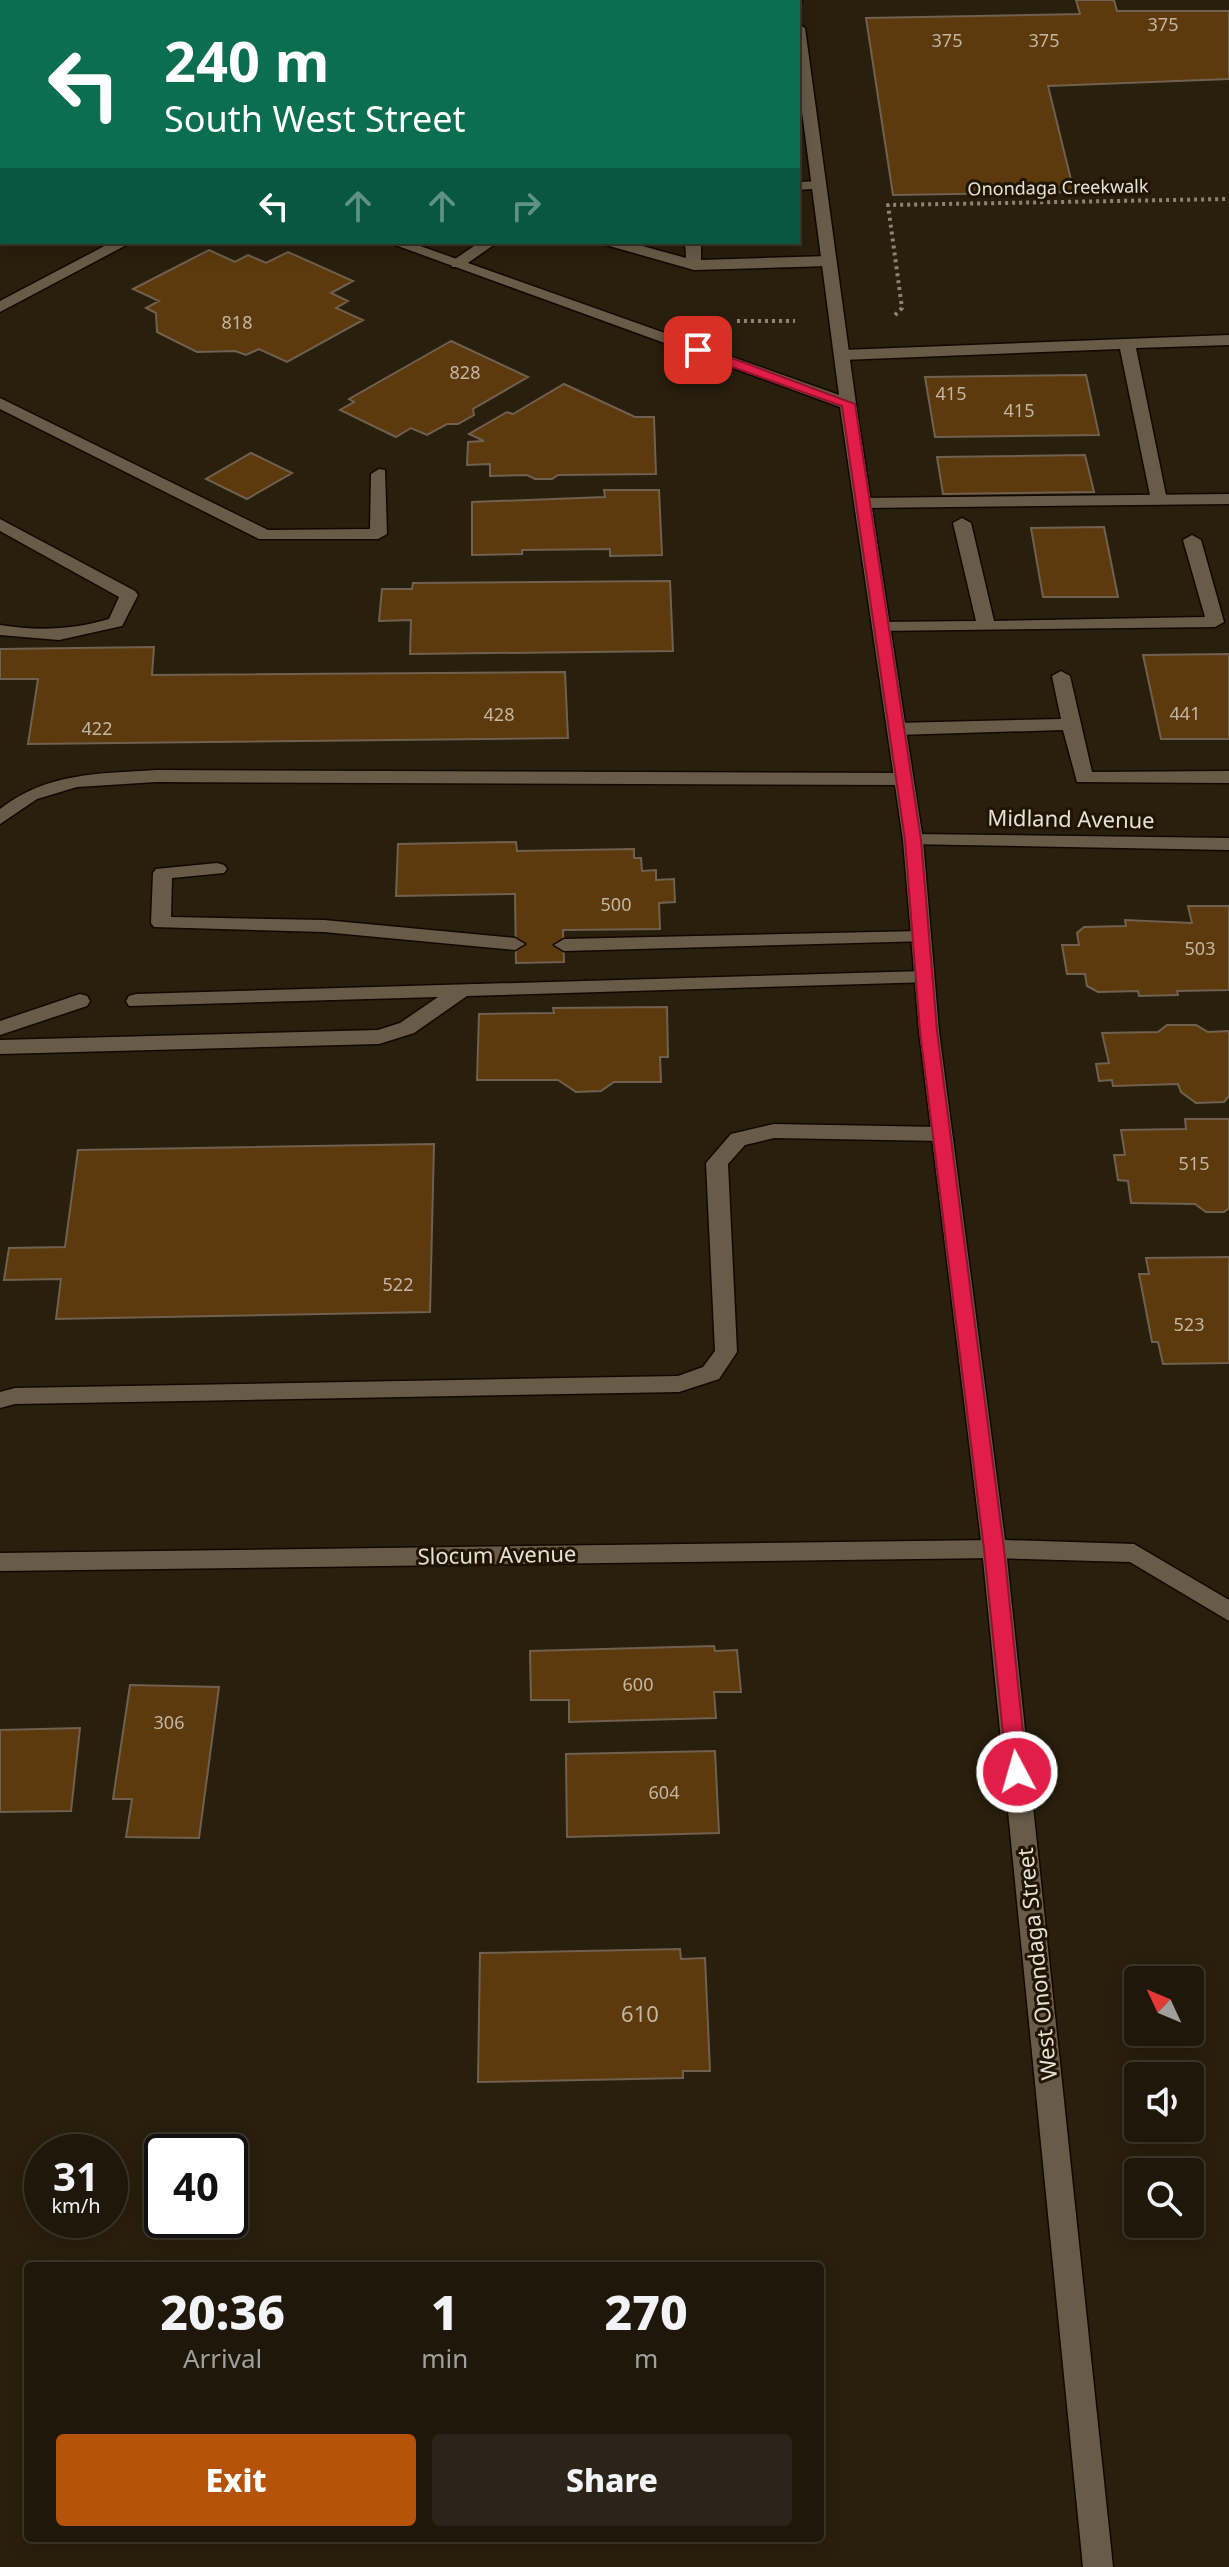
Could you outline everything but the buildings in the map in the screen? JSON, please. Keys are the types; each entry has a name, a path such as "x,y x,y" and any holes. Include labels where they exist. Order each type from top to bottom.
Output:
{"main road":[{"name":"West Onondaga Street","path":"800,44 848,404 913,840 941,1134 994,1549 1098,2567"},
{"path":"800,186 819,185"},
{"path":"0,307 120,244"},
{"path":"401,244 848,404"},
{"path":"457,264 487,244"},
{"path":"618,244 694,265 829,261"},
{"path":"693,244 694,265"},
{"path":"842,355 1229,340"},
{"path":"1127,344 1159,500"},
{"path":"0,403 265,535 378,534 379,474"},
{"path":"863,503 1229,499"},
{"path":"962,523 986,626"},
{"path":"0,524 129,595 116,622 87,633 27,636 0,630"},
{"path":"881,627 1222,622 1192,540"},
{"path":"1061,676 1084,778 1229,777"},
{"path":"896,729 1071,724"},
{"path":"0,818 30,795 75,781 156,776 903,779"},
{"name":"Midland Avenue","path":"913,840 1229,844"},
{"path":"217,869 163,873 161,923 324,926 515,944"},
{"path":"564,945 921,937"},
{"path":"136,1001 924,977"},
{"path":"0,1047 379,1037 407,1028 462,990"},
{"path":"0,1028 80,1001"},
{"path":"0,1400 31,1395 679,1384 711,1373 726,1352 717,1163 738,1139 774,1131 941,1134"},
{"name":"Slocum Avenue","path":"0,1562 994,1549 1134,1553 1229,1612"}],"path":[{"name":"Onondaga Creekwalk","path":"888,205 1229,199"}],"route":[{"path":"698,350 848,404 913,840 929,1031 994,1549 1017,1772"}]}
